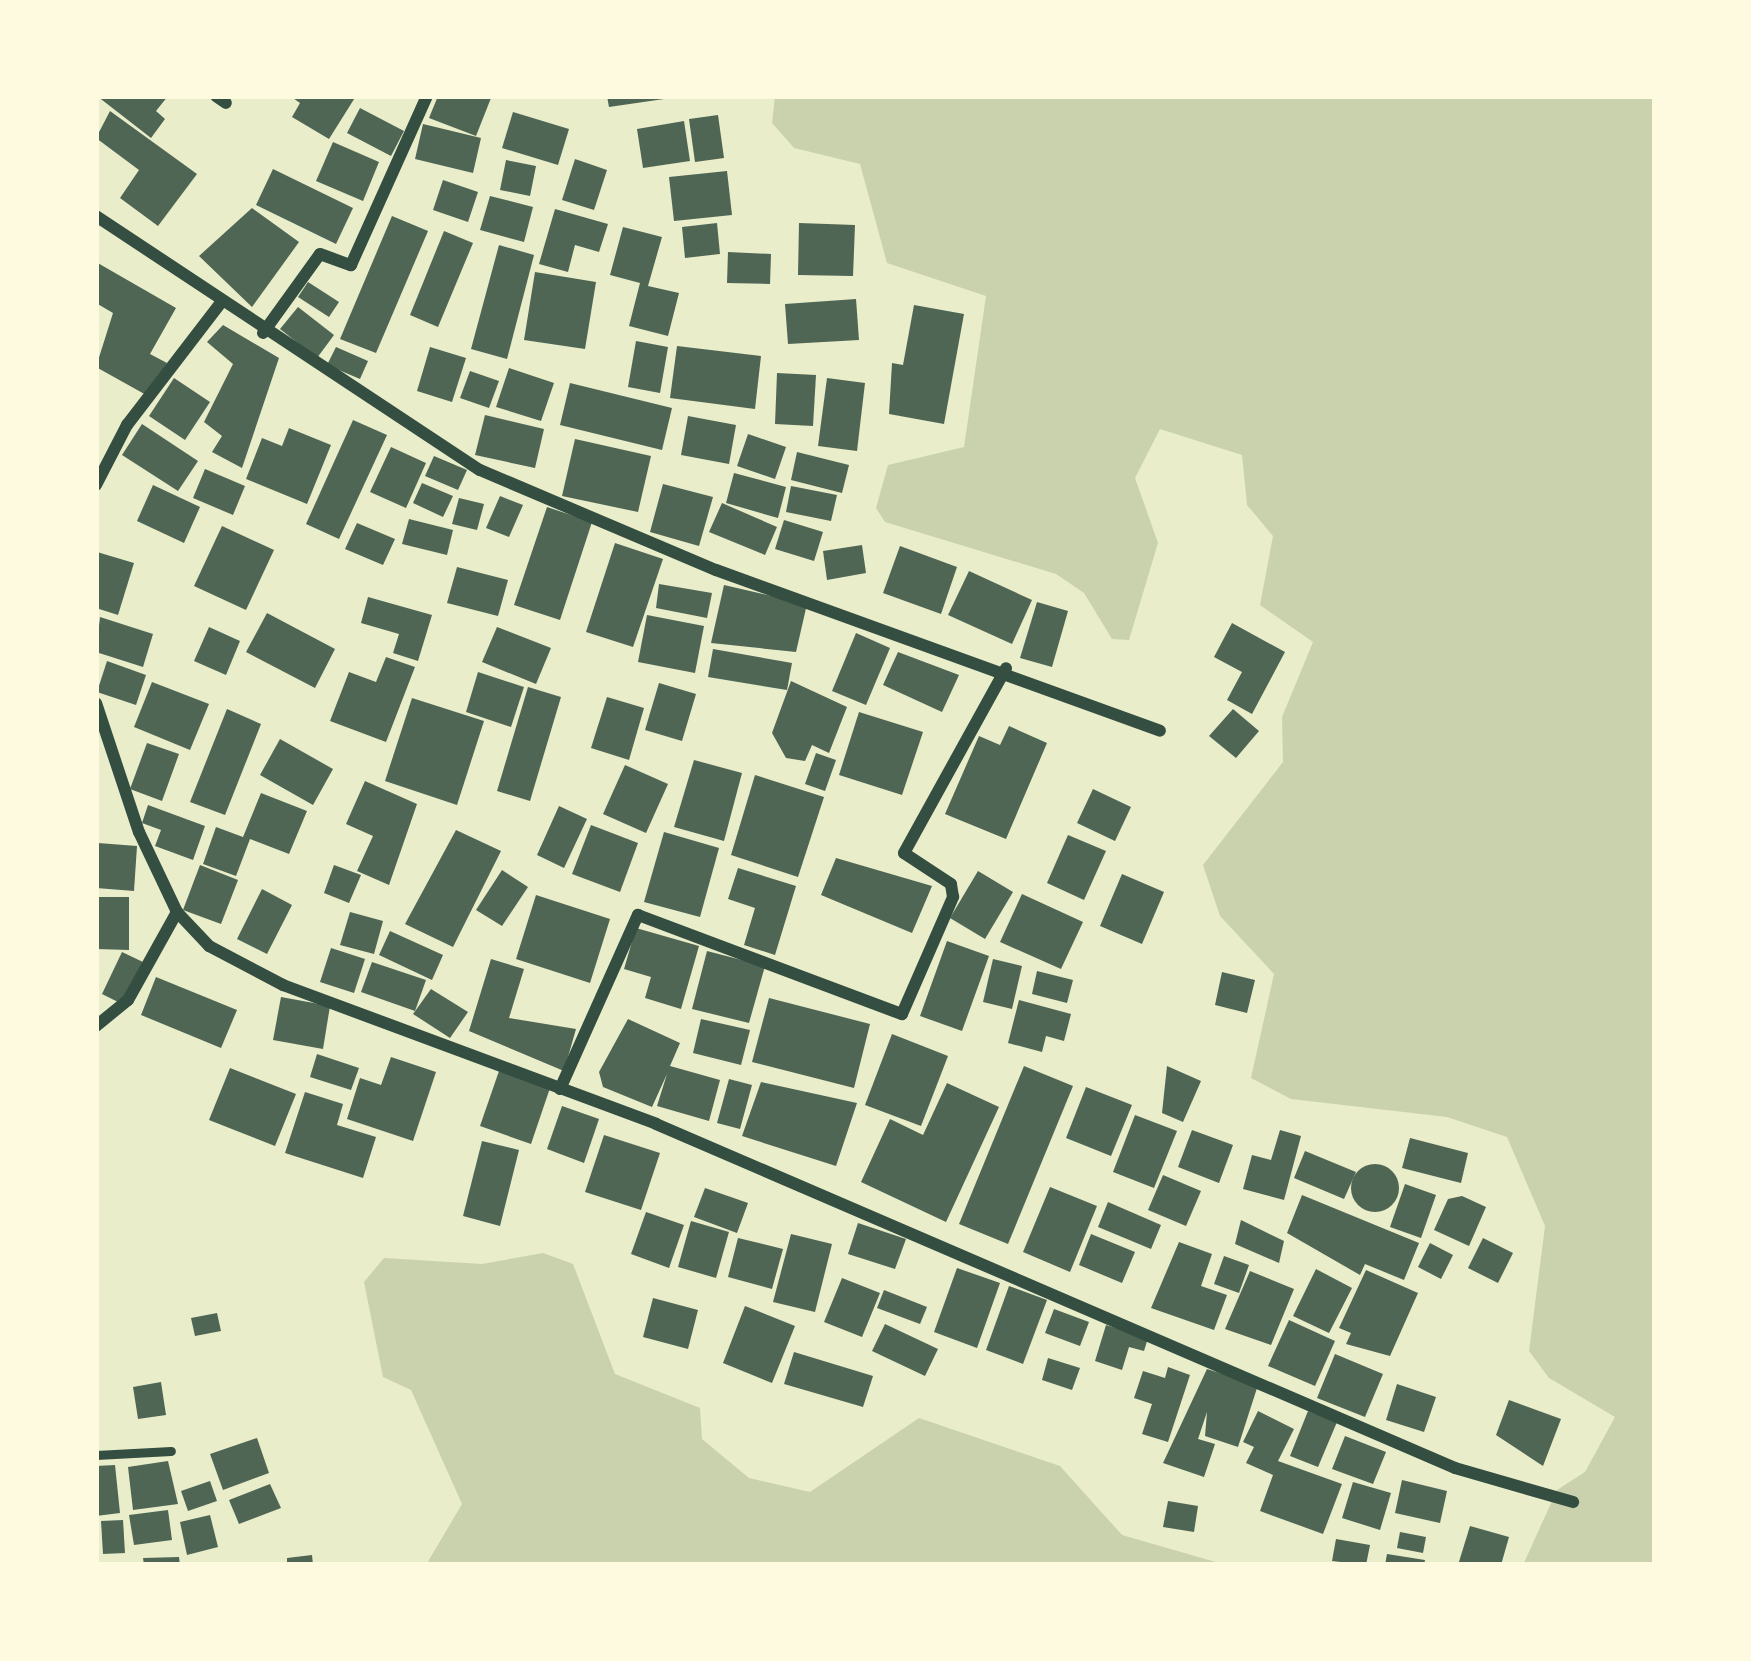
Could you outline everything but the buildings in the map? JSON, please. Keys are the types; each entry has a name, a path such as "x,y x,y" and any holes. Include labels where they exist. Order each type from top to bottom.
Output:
{"street":[{"path":"263,333 320,254 351,265 427,96"},
{"path":"96,216 263,333 480,470 716,570 1006,668 1160,731"},
{"path":"96,485 127,425 220,304"},
{"path":"560,1089 638,915 902,1014 953,896 952,884 904,853 1006,668"},
{"path":"96,703 177,912 209,946 283,986 560,1089 1455,1468 1573,1502"},
{"path":"96,1026 128,1000 177,912"}],"lane":[{"path":"96,1455 171,1451"}],"green space":[{"path":"775,96 1655,96 1655,1565 1523,1565 1557,1490 1585,1472 1615,1417 1549,1378 1529,1351 1545,1226 1507,1137 1447,1117 1291,1099 1251,1078 1274,974 1220,916 1203,865 1283,762 1282,717 1313,642 1260,605 1273,536 1247,505 1242,455 1160,429 1135,478 1158,543 1129,640 1112,639 1084,593 1056,574 885,522 876,508 888,465 964,447 986,296 887,263 860,164 794,148 772,123"},
{"path":"543,1253 573,1264 615,1374 700,1408 702,1439 749,1478 810,1492 919,1418 1060,1466 1122,1535 1226,1565 426,1565 462,1504 411,1390 383,1377 364,1282 384,1258 482,1264"}]}
